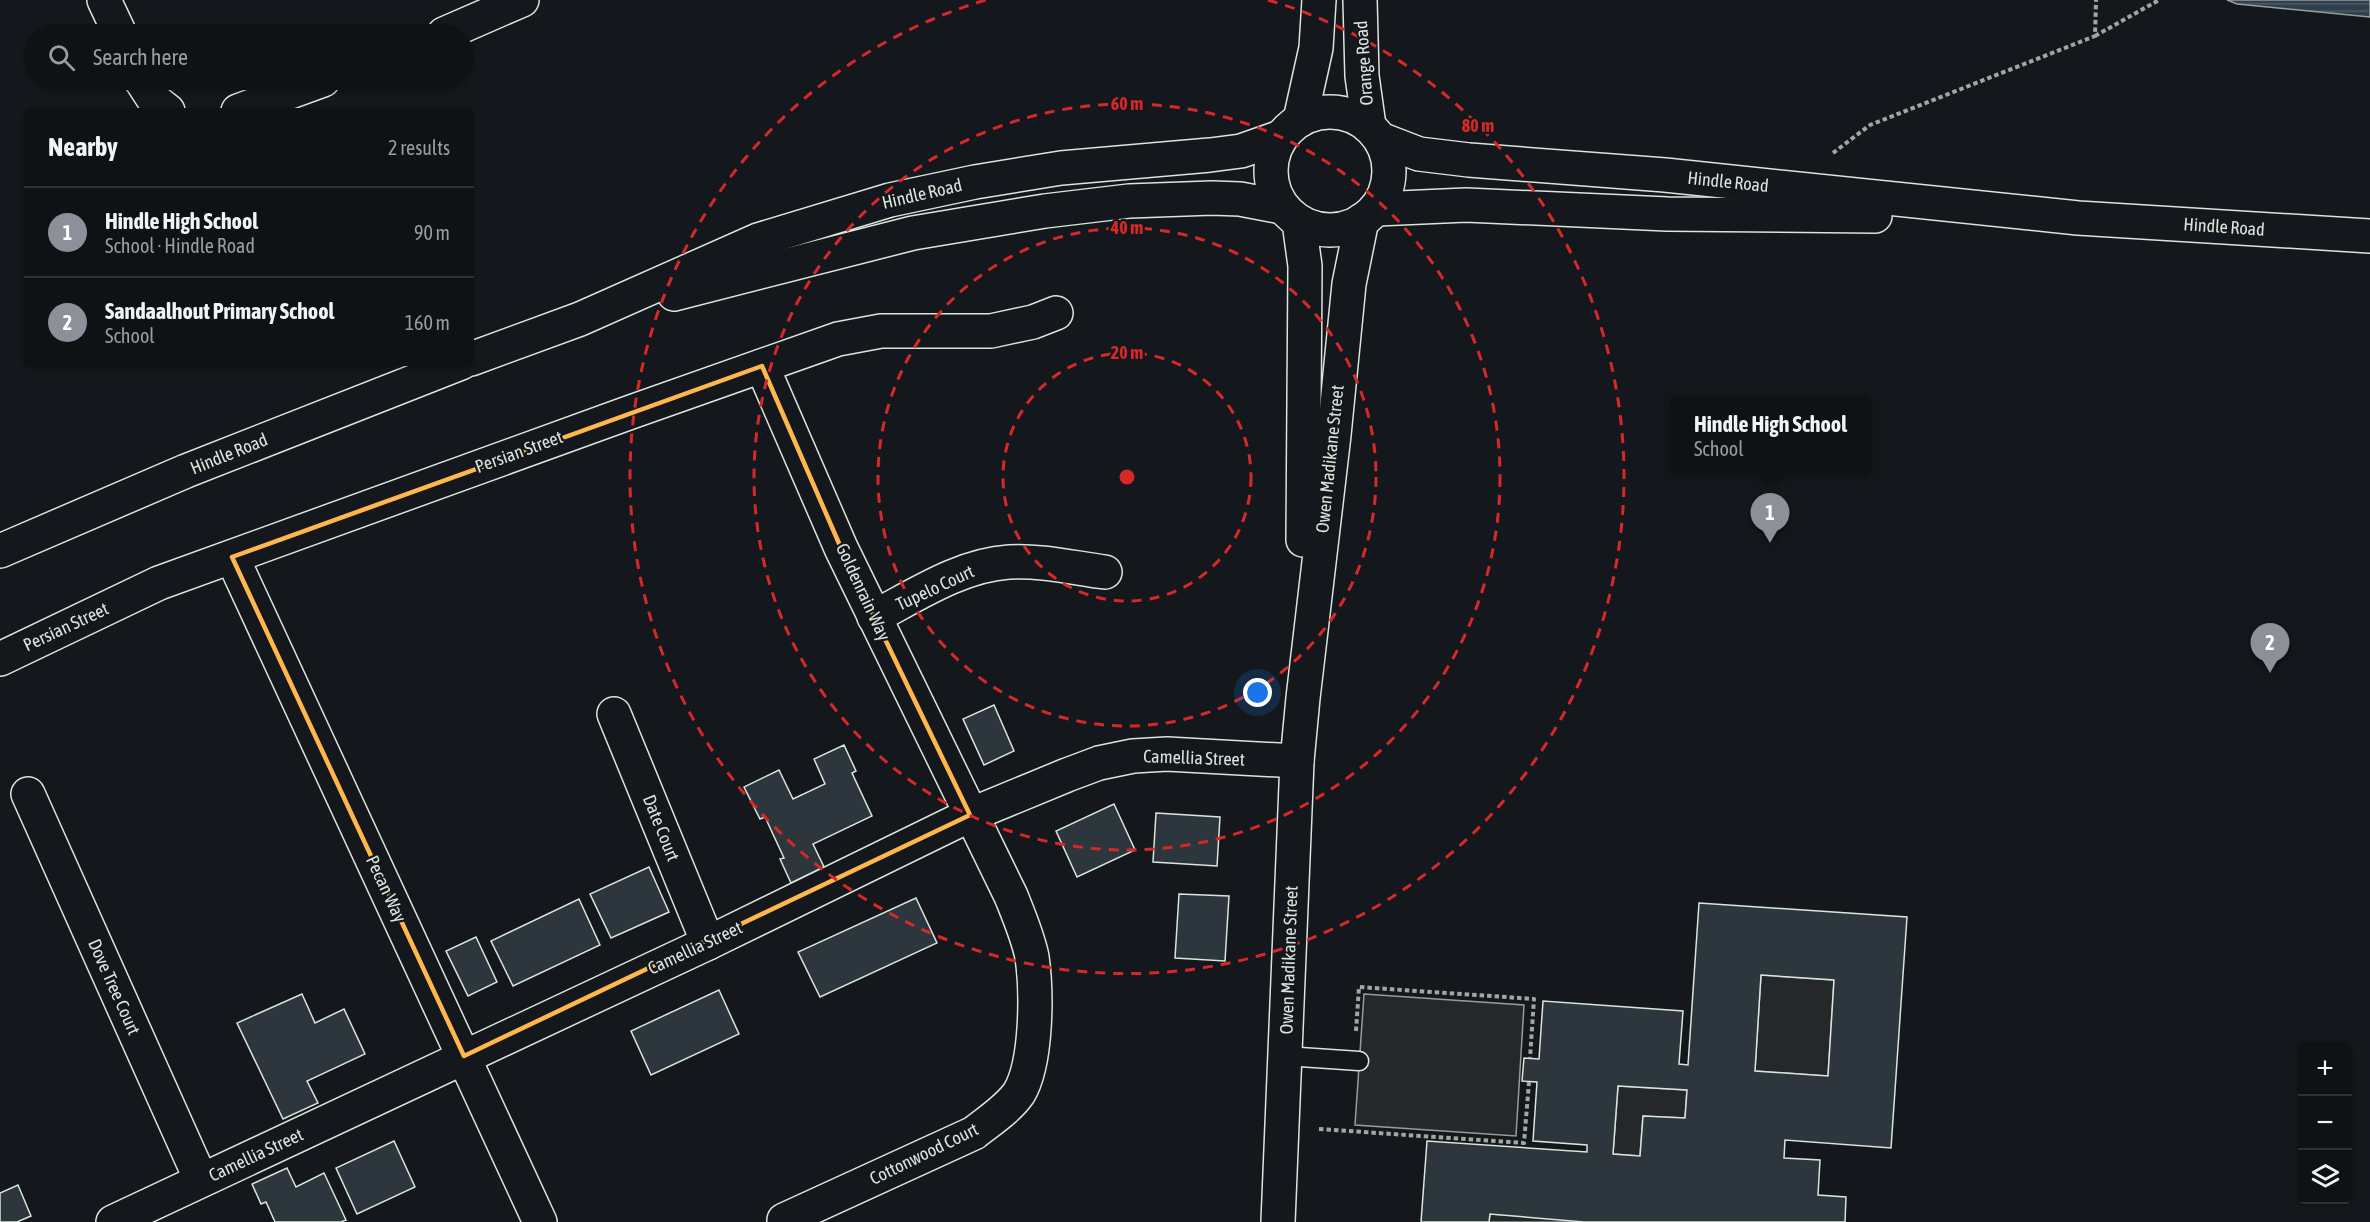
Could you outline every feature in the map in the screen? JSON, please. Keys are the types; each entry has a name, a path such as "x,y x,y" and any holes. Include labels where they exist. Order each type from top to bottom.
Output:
{"street":[{"path":"104,0 115,24"},
{"path":"467,24 522,0"},
{"path":"1291,129 1316,48 1319,0"},
{"name":"Orange Road","path":"1360,0 1362,76 1374,132"},
{"path":"148,90 154,100 164,108"},
{"path":"246,108 296,90"},
{"path":"1328,112 1343,113 1357,118 1374,132 1387,153 1390,169 1388,186 1370,215 1354,226 1333,231 1315,229 1290,215 1274,194 1270,165 1274,150 1291,129 1313,114 1328,112"},
{"name":"Hindle Road","path":"474,358 580,319 758,240 890,200 975,182 1061,168 1230,152 1291,129"},
{"name":"Hindle Road","path":"1374,132 1419,154 1665,176 2078,218 2370,236"},
{"name":"Hindle Road","path":"580,319 913,233 1034,213 1129,201 1203,198 1240,199 1290,215"},
{"name":"Hindle Road","path":"1370,215 1466,205 1667,214 2078,218"},
{"name":"Owen Madikane Street","path":"1290,215 1305,266 1303,698"},
{"name":"Owen Madikane Street","path":"1278,1222 1297,761 1334,435 1348,284 1370,215"},
{"name":"Persian Street","path":"0,659 159,584 838,339 880,331 991,331 1033,322 1056,313"},
{"name":"Hindle Road","path":"0,551 186,471 453,366"},
{"name":"Goldenrain Way","path":"762,366 841,548 970,815"},
{"name":"Pecan Way","path":"232,557 540,1222"},
{"name":"Tupelo Court","path":"874,617 959,574 992,564 1011,561 1105,572"},
{"name":"Date Court","path":"614,714 708,943"},
{"name":"Camellia Street","path":"113,1222 708,943 970,815 1099,763 1133,756 1167,754 1297,761"},
{"name":"Dove Tree Court","path":"28,794 201,1180"},
{"name":"Cottonwood Court","path":"784,1220 974,1133 1000,1113 1018,1094 1028,1071 1033,1042 1032,957 1011,896 970,815"}],"lane":[{"path":"1285,1056 1359,1061"}],"path":[{"path":"2095,36 2096,0"},
{"path":"1828,157 1870,125 2095,36 2159,0"},
{"path":"1355,1038 1359,987 1534,999 1530,1058"},
{"path":"1282,1127 1524,1143 1529,1082"}],"highlighted area":[{"path":"762,366 841,548 970,815 464,1056 232,557"}],"shaded area":[{"path":"1761,975 1834,980 1828,1076 1755,1071"},
{"path":"1364,994 1524,1005 1516,1136 1355,1125"},
{"path":"1618,1086 1687,1090 1685,1118 1643,1116 1640,1156 1613,1154"},
{"path":"1490,1214 1584,1220 1584,1222 1489,1222"}],"water":[{"path":"2227,0 2370,0 2370,17 2237,4"}],"building":[{"path":"994,705 1014,751 984,765 963,719"},
{"path":"844,745 856,771 852,773 872,816 813,844 824,867 791,883 780,859 784,858 765,817 760,819 744,787 779,770 793,799 825,784 814,759"},
{"path":"1114,804 1135,850 1077,877 1056,831"},
{"path":"1156,813 1220,817 1217,866 1153,862"},
{"path":"649,867 669,912 611,938 590,894"},
{"path":"1179,894 1229,896 1225,961 1175,958"},
{"path":"916,898 937,943 820,997 798,952"},
{"path":"579,899 600,945 513,986 491,941"},
{"path":"1699,903 1907,917 1891,1148 1785,1140 1784,1158 1820,1160 1818,1195 1846,1197 1845,1222 1584,1222 1490,1214 1489,1222 1421,1222 1427,1141 1587,1152 1587,1145 1533,1141 1537,1082 1522,1081 1524,1058 1539,1059 1543,1001 1683,1011 1679,1064 1688,1065","holes":["1761,975 1834,980 1828,1076 1755,1071","1618,1086 1687,1090 1685,1118 1643,1116 1640,1156 1613,1154"]},
{"path":"476,937 497,982 468,996 446,951"},
{"path":"719,990 739,1034 651,1075 631,1031"},
{"path":"302,994 315,1023 344,1009 365,1054 307,1081 318,1103 283,1119 237,1023"},
{"path":"394,1141 415,1187 357,1214 336,1168"},
{"path":"287,1168 296,1187 324,1173 346,1220 341,1222 275,1222 266,1202 261,1204 252,1184"},
{"path":"18,1185 31,1216 17,1222 0,1222 0,1193"}],"place":[{"name":"Hindle High School","path":"1770,543"},
{"name":"Sandaalhout Primary School","path":"2270,673"}]}
